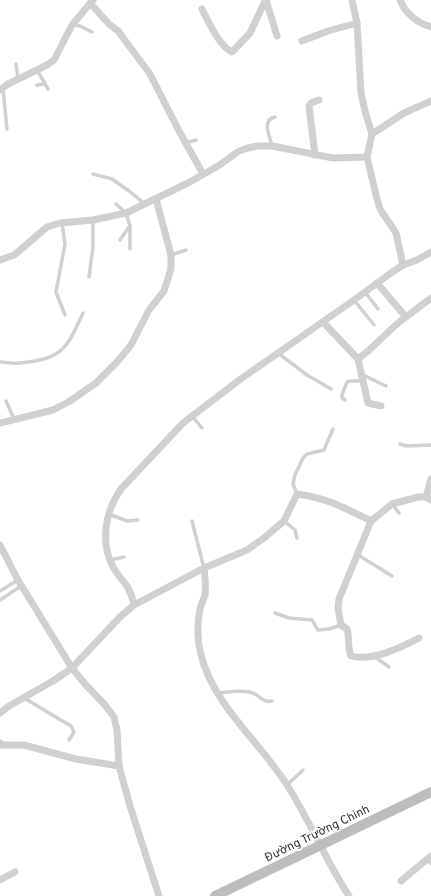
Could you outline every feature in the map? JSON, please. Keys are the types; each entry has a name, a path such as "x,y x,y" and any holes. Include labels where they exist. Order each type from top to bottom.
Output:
{"main road":[{"name":"Đường Trường Chinh","path":"215,896 431,792"}],"street":[{"path":"202,9 223,45 227,50 232,52 250,33 266,0"},
{"path":"266,0 277,36"},
{"path":"352,0 357,23 361,93 372,134 367,157 380,209 396,233 403,265"},
{"path":"400,0 406,12 425,25 431,27"},
{"path":"1,88 54,60 72,25 92,2 109,24 118,30 150,74 203,174"},
{"path":"302,41 328,31 357,23"},
{"path":"315,155 309,106 311,102 319,100"},
{"path":"372,134 404,113 431,101"},
{"path":"0,260 20,251 48,227 62,223 93,220 126,213 218,166 239,152 258,146 272,146 333,158 367,157"},
{"path":"0,423 53,410 63,405 96,383 117,362 131,345 149,310 164,291 171,269 171,255 156,199"},
{"path":"134,605 128,585 112,565 106,539 108,514 121,489 183,423 192,416 403,265 417,260 431,252"},
{"path":"378,283 406,317"},
{"path":"358,359 406,317 431,298"},
{"path":"323,322 358,359 368,403 381,406"},
{"path":"420,638 400,648 374,656 351,656 349,647 349,633 347,629 341,625 338,599 358,555 371,521 392,504 418,497 429,498 431,479"},
{"path":"0,713 72,668 120,617 134,605 204,568 247,550 264,538 284,521 297,494 329,500 371,521"},
{"path":"0,545 20,583 72,668 114,717 117,730 119,766 130,806 159,896"},
{"path":"204,568 205,594 200,608 198,641 206,671 232,714 287,785 350,896"},
{"path":"0,747 24,745 76,759 119,766"},
{"path":"401,881 430,860"},
{"path":"0,880 15,872"}],"lane":[{"path":"72,25 80,26 92,32"},
{"path":"16,64 18,79"},
{"path":"37,70 43,84 48,89"},
{"path":"37,85 43,84"},
{"path":"1,88 6,107 7,129"},
{"path":"272,146 267,126 270,118 275,117"},
{"path":"186,143 196,140"},
{"path":"93,174 112,179 145,204"},
{"path":"116,204 126,213 130,226 130,248"},
{"path":"89,277 93,247 93,220"},
{"path":"62,223 65,244 56,292 64,315"},
{"path":"120,240 130,226"},
{"path":"171,255 186,250"},
{"path":"365,292 378,309"},
{"path":"354,300 374,325"},
{"path":"0,362 18,363 50,358 59,353 71,339 84,313"},
{"path":"278,353 307,375 331,389"},
{"path":"345,400 342,395 347,382 362,378 386,386"},
{"path":"6,401 15,420"},
{"path":"192,416 202,428"},
{"path":"297,494 293,484 302,458 307,454 324,450 333,430"},
{"path":"400,444 409,446 431,445"},
{"path":"392,504 400,513"},
{"path":"108,514 127,521 138,520"},
{"path":"192,521 204,568"},
{"path":"284,521 295,530 297,538"},
{"path":"358,555 392,576"},
{"path":"110,560 124,557"},
{"path":"0,591 20,583"},
{"path":"0,600 20,583"},
{"path":"275,613 289,618 312,620 318,630 329,629 341,625"},
{"path":"374,656 389,668"},
{"path":"218,693 235,691 248,692 263,700 272,702"},
{"path":"24,698 71,726 74,732 69,740"},
{"path":"287,785 303,770"}]}
